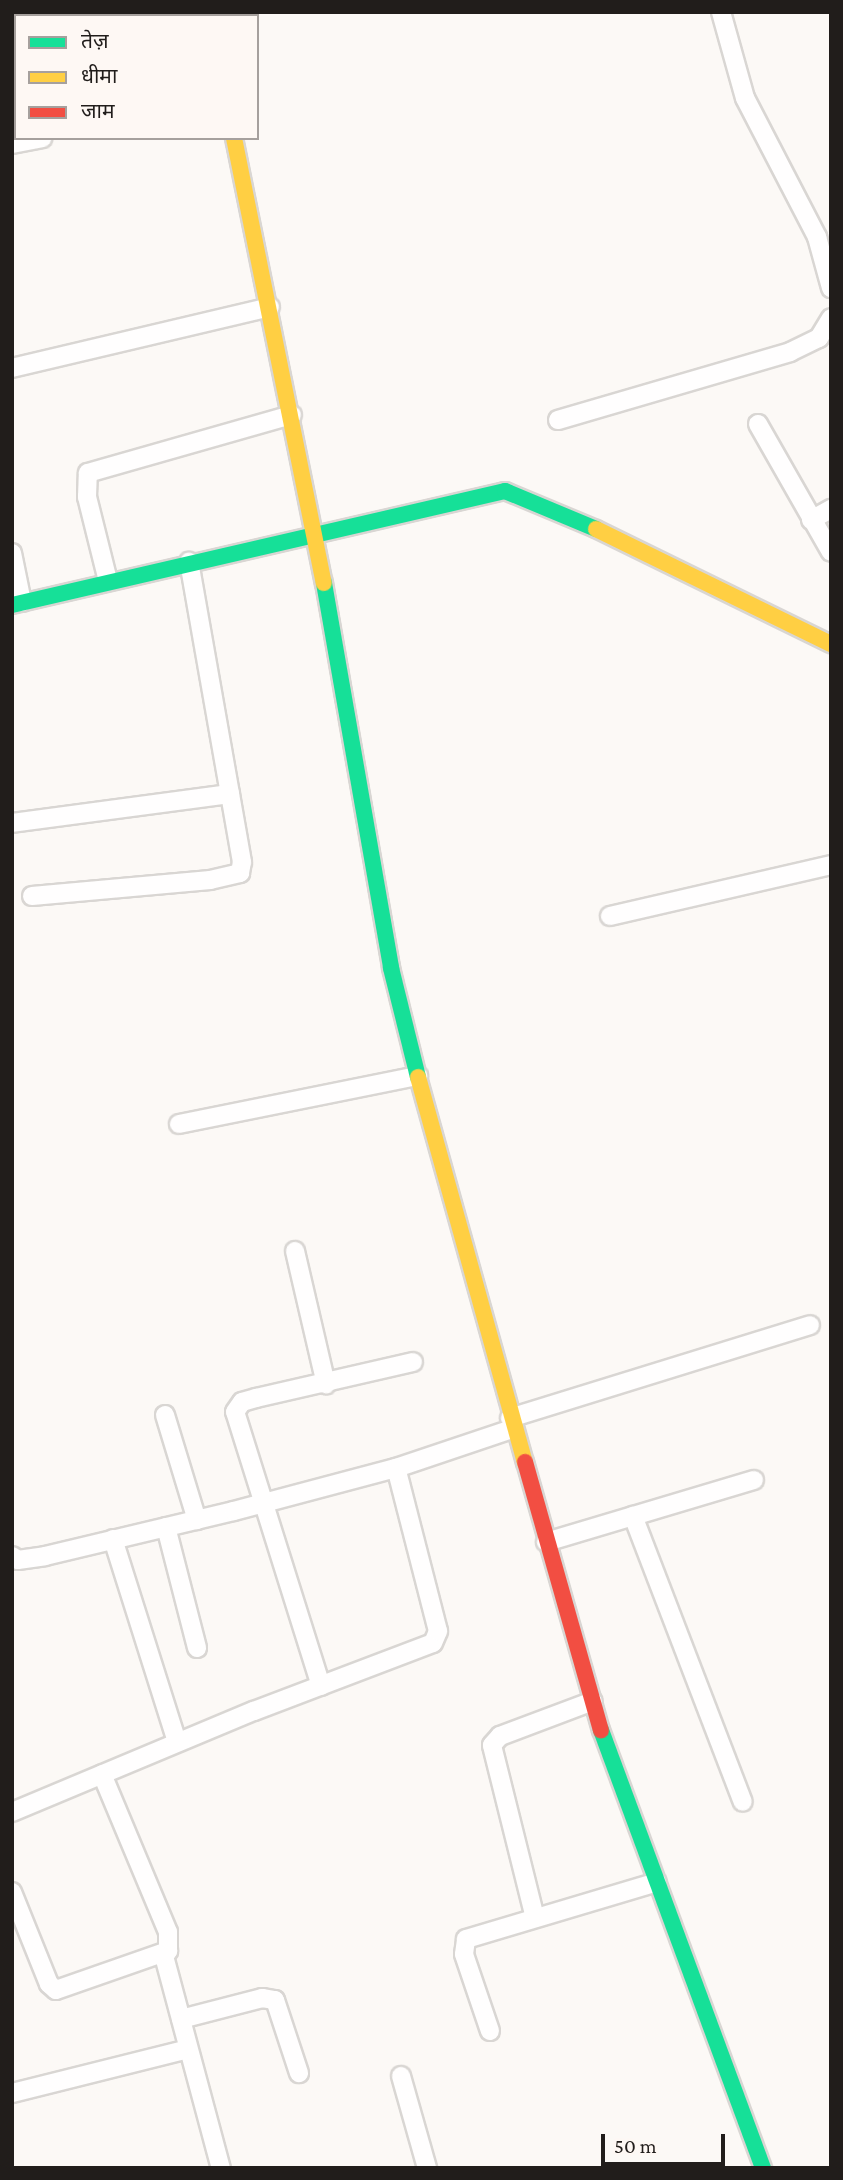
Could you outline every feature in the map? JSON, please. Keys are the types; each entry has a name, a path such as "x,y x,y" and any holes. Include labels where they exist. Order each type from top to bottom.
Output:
{"main road":[{"path":"234,140 314,531 373,873 418,1076 511,1423 593,1702 763,2168"},
{"path":"17,603 314,531 485,493 519,494 831,644"}],"street":[{"path":"721,12 745,98 817,237 831,288"},
{"path":"12,144 32,140"},
{"path":"12,368 270,307"},
{"path":"558,420 790,352 819,338 831,318"},
{"path":"107,582 88,497 88,473 292,415"},
{"path":"758,424 831,552"},
{"path":"811,520 831,509"},
{"path":"12,553 17,603"},
{"path":"32,896 234,877 242,862 188,562"},
{"path":"12,823 230,794"},
{"path":"610,916 831,865"},
{"path":"179,1124 418,1076"},
{"path":"295,1251 326,1384"},
{"path":"12,1556 27,1560 197,1520 397,1468 511,1423 810,1325"},
{"path":"321,1686 236,1417 237,1406 256,1398 413,1362"},
{"path":"165,1415 197,1520"},
{"path":"12,1812 177,1742 428,1646 437,1637 397,1468"},
{"path":"546,1542 754,1480"},
{"path":"634,1516 743,1802"},
{"path":"166,1527 197,1648"},
{"path":"113,1539 177,1742"},
{"path":"535,1918 492,1745 500,1736 593,1702"},
{"path":"12,1892 51,1989 66,1990 164,1956 171,1946 169,1932 102,1773"},
{"path":"490,2031 464,1943 535,1918 657,1882"},
{"path":"164,1956 221,2168"},
{"path":"180,2019 262,1998 275,2000 299,2073"},
{"path":"12,2093 188,2049"},
{"path":"401,2076 427,2168"}],"traffic: fast":[{"path":"12,605 505,491 596,529"},
{"path":"324,583 391,968 418,1077"},
{"path":"601,1730 763,2168"}],"traffic: slow":[{"path":"234,140 324,583"},
{"path":"596,529 831,644"},
{"path":"418,1077 525,1462"}],"traffic: jam":[{"path":"525,1462 601,1730"}]}
